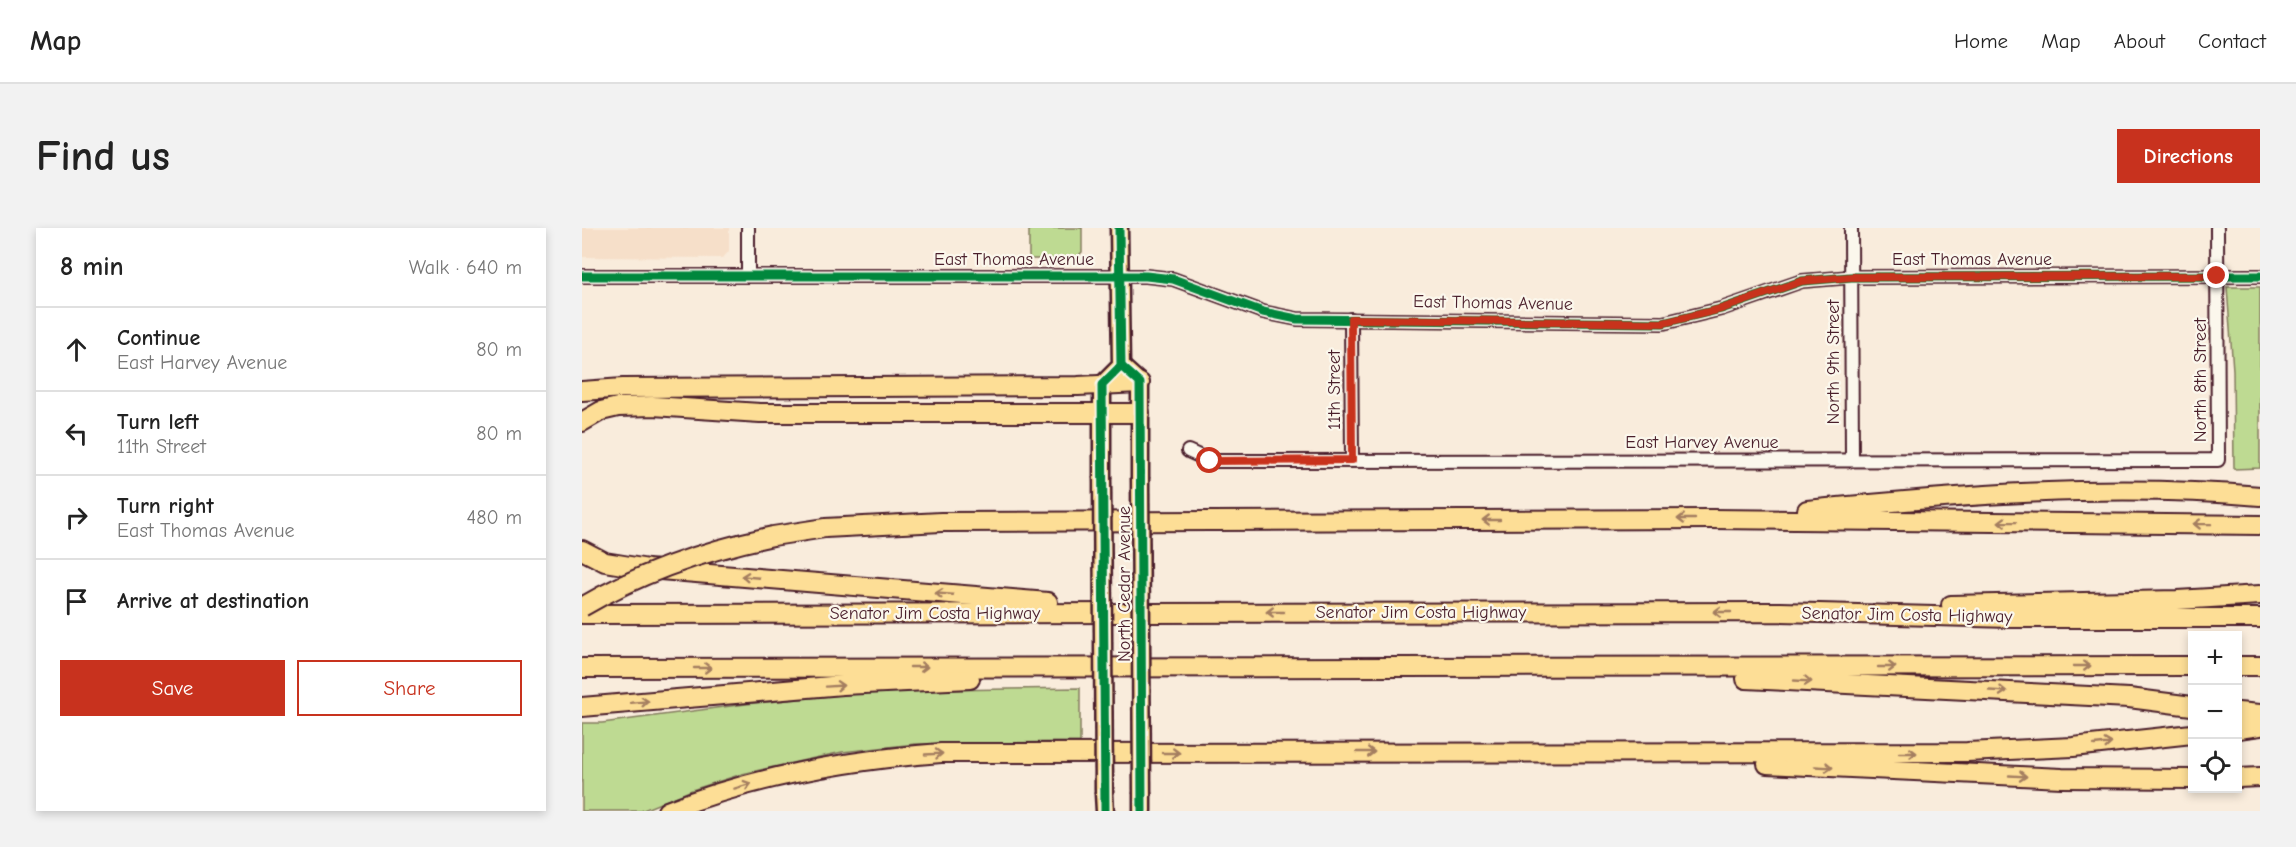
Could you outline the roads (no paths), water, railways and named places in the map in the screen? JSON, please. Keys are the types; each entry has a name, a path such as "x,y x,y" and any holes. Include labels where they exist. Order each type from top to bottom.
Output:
{"highway":[{"path":"582,391 623,388 1140,383"},
{"path":"582,422 601,411 618,407 653,406 760,413 1140,413"},
{"path":"1711,519 1911,500 2063,490 2176,491 2260,496"},
{"path":"582,607 639,579 690,558 729,546 825,528 910,522 1711,519 2260,525"},
{"path":"582,550 605,562 648,569 1170,612"},
{"path":"1781,612 2012,603 2177,600 2260,595"},
{"name":"Senator Jim Costa Highway","path":"582,613 1781,612 2023,618 2260,618"},
{"path":"582,668 2188,666"},
{"path":"2242,666 2260,666"},
{"path":"582,707 843,685 1167,668"},
{"path":"1535,668 2129,698 2188,705"},
{"path":"2242,712 2260,714"},
{"path":"2242,728 2260,726"},
{"path":"667,811 766,778 814,768 917,755 974,753 1967,752 2073,747 2188,734"},
{"path":"1534,752 2050,778 2188,779"},
{"path":"2242,778 2260,777"}],"main road":[{"path":"1102,385 1121,366 1119,228"},
{"path":"1121,366 1140,383"},
{"name":"North Cedar Avenue","path":"1140,383 1142,803"},
{"name":"North Cedar Avenue","path":"1102,385 1104,803"}],"street":[{"path":"748,228 748,276"},
{"name":"North 9th Street","path":"1851,228 1852,460"},
{"name":"North 8th Street","path":"2217,228 2218,460"},
{"name":"East Thomas Avenue","path":"582,276 1120,275 1173,279 1263,312 1297,319 1663,323 1721,309 1802,281 1851,277 2260,276"},
{"name":"11th Street","path":"1351,319 1352,460"},
{"name":"East Harvey Avenue","path":"1188,451 1210,461 2218,460"}]}
